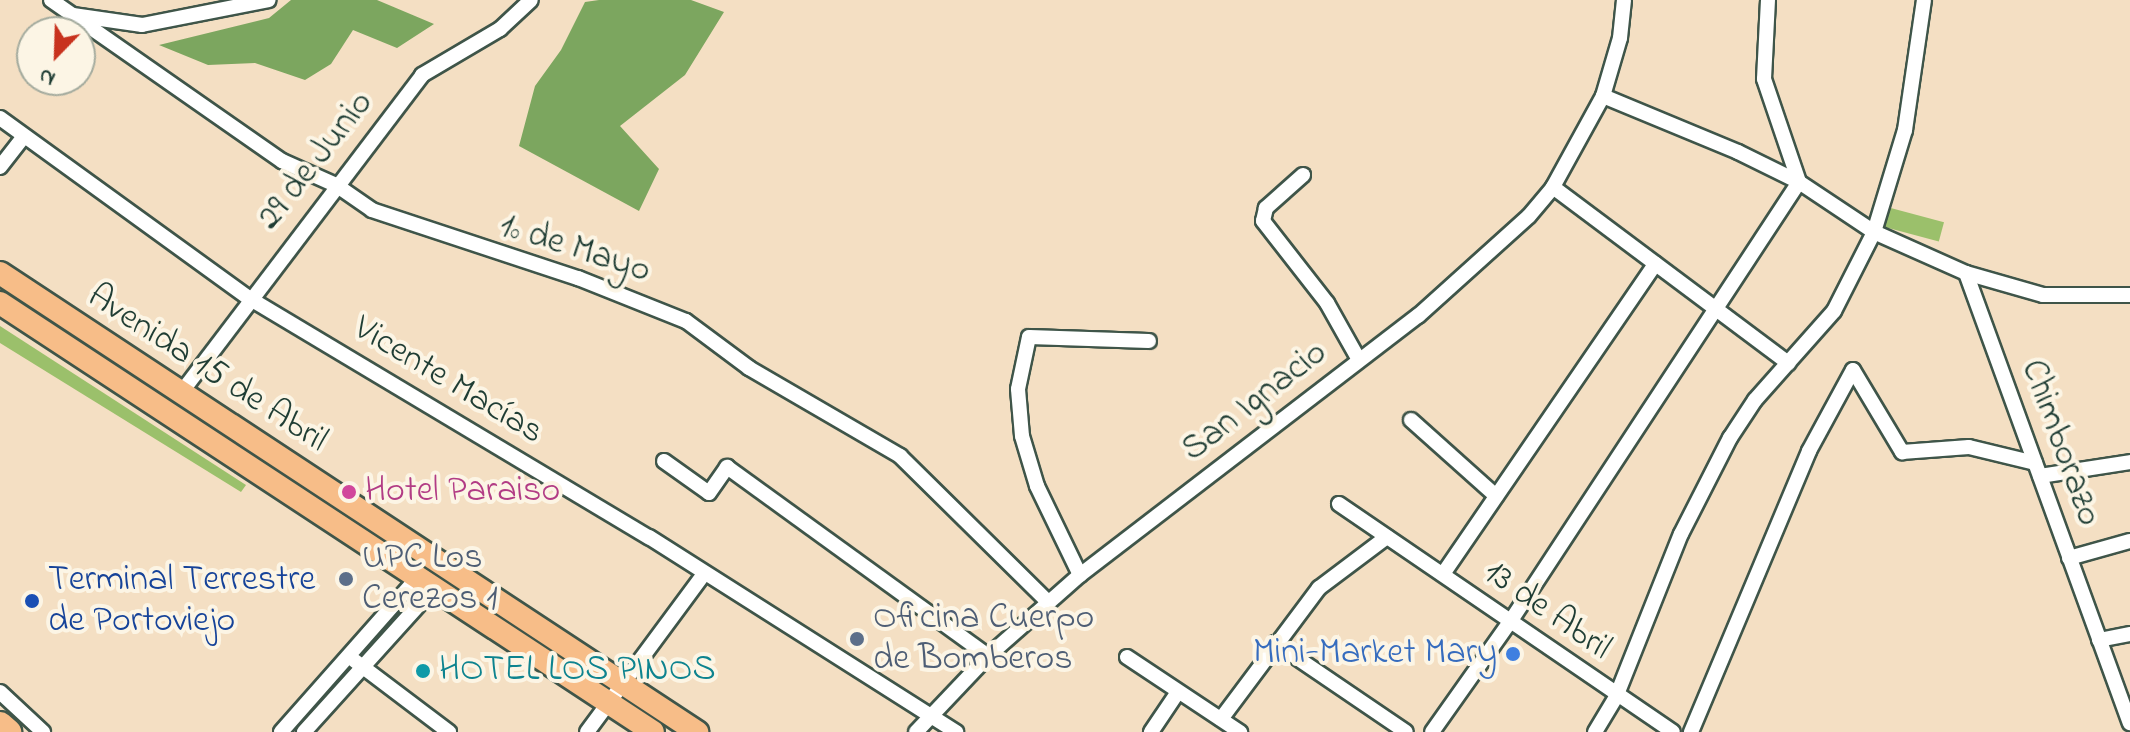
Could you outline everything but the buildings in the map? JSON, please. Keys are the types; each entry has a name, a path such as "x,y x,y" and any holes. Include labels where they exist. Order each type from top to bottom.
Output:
{"highway":[{"path":"0,725 8,732"}],"main road":[{"name":"Avenida 15 de Abril","path":"0,273 697,732"},
{"name":"Avenida 15 de Abril","path":"0,303 653,732"}],"street":[{"name":"1º de Mayo","path":"51,0 282,161 336,185 396,221 578,278 686,321 749,368 900,456 1048,602"},
{"path":"70,14 142,25 269,0"},
{"name":"29 de Junio","path":"181,393 249,298 422,75 500,29 531,0"},
{"name":"San Ignacio","path":"916,732 928,714 988,656 1080,575 1475,269 1553,187 1603,96 1620,38 1624,0"},
{"path":"1768,0 1764,79 1799,182"},
{"path":"1595,732 1616,697 1690,515 1743,418 1834,311 1874,232 1905,130 1924,0"},
{"path":"1603,96 1799,182 1874,232 1966,273 2043,295 2130,295"},
{"name":"Vicente Macías","path":"0,118 249,298 704,574 956,732"},
{"path":"0,167 24,136"},
{"path":"1303,175 1266,208 1263,221 1327,303 1359,360"},
{"path":"1432,732 1510,622 1799,182"},
{"path":"1553,187 1788,363"},
{"path":"1443,574 1655,264"},
{"name":"Chimborazo","path":"1966,273 2130,723"},
{"path":"1080,575 1037,486 1022,436 1018,389 1029,337 1149,341"},
{"path":"1691,732 1809,451 1853,370 1902,452 1969,447 2037,469 2130,462"},
{"path":"1411,420 1496,496"},
{"path":"664,461 709,493 727,467 988,656"},
{"name":"13 de Abril","path":"1339,504 1616,697 1673,732"},
{"path":"1221,719 1275,643 1332,575 1387,537"},
{"path":"2069,558 2130,541"},
{"path":"587,732 626,685 704,574"},
{"path":"281,732 349,656 426,582"},
{"path":"304,732 363,666 426,582"},
{"path":"2099,640 2130,634"},
{"path":"1275,643 1406,732"},
{"path":"349,656 449,732"},
{"path":"1127,657 1240,732"},
{"path":"268,732 318,677 335,671"},
{"path":"0,692 43,732"},
{"path":"1151,732 1178,692"},
{"path":"281,732 291,732"}],"green space":[{"path":"291,0 377,0 434,24 397,48 353,30 331,64 305,80 255,63 208,65 159,45 269,18"},
{"path":"691,0 724,12 685,75 620,126 659,169 639,211 519,146 535,86 561,50 585,2"},
{"path":"1887,207 1944,222 1939,242 1882,226"},
{"path":"0,326 246,485 241,492 0,343"}],"place":[{"name":"Hotel Paraiso","path":"349,492"},
{"name":"UPC Los Cerezos 1","path":"346,579"},
{"name":"Terminal Terrestre de Portoviejo","path":"32,601"},
{"name":"Oficina Cuerpo de Bomberos","path":"857,639"},
{"name":"Mini-Market Mary","path":"1513,654"},
{"name":"HOTEL LOS PINOS","path":"423,671"}]}
